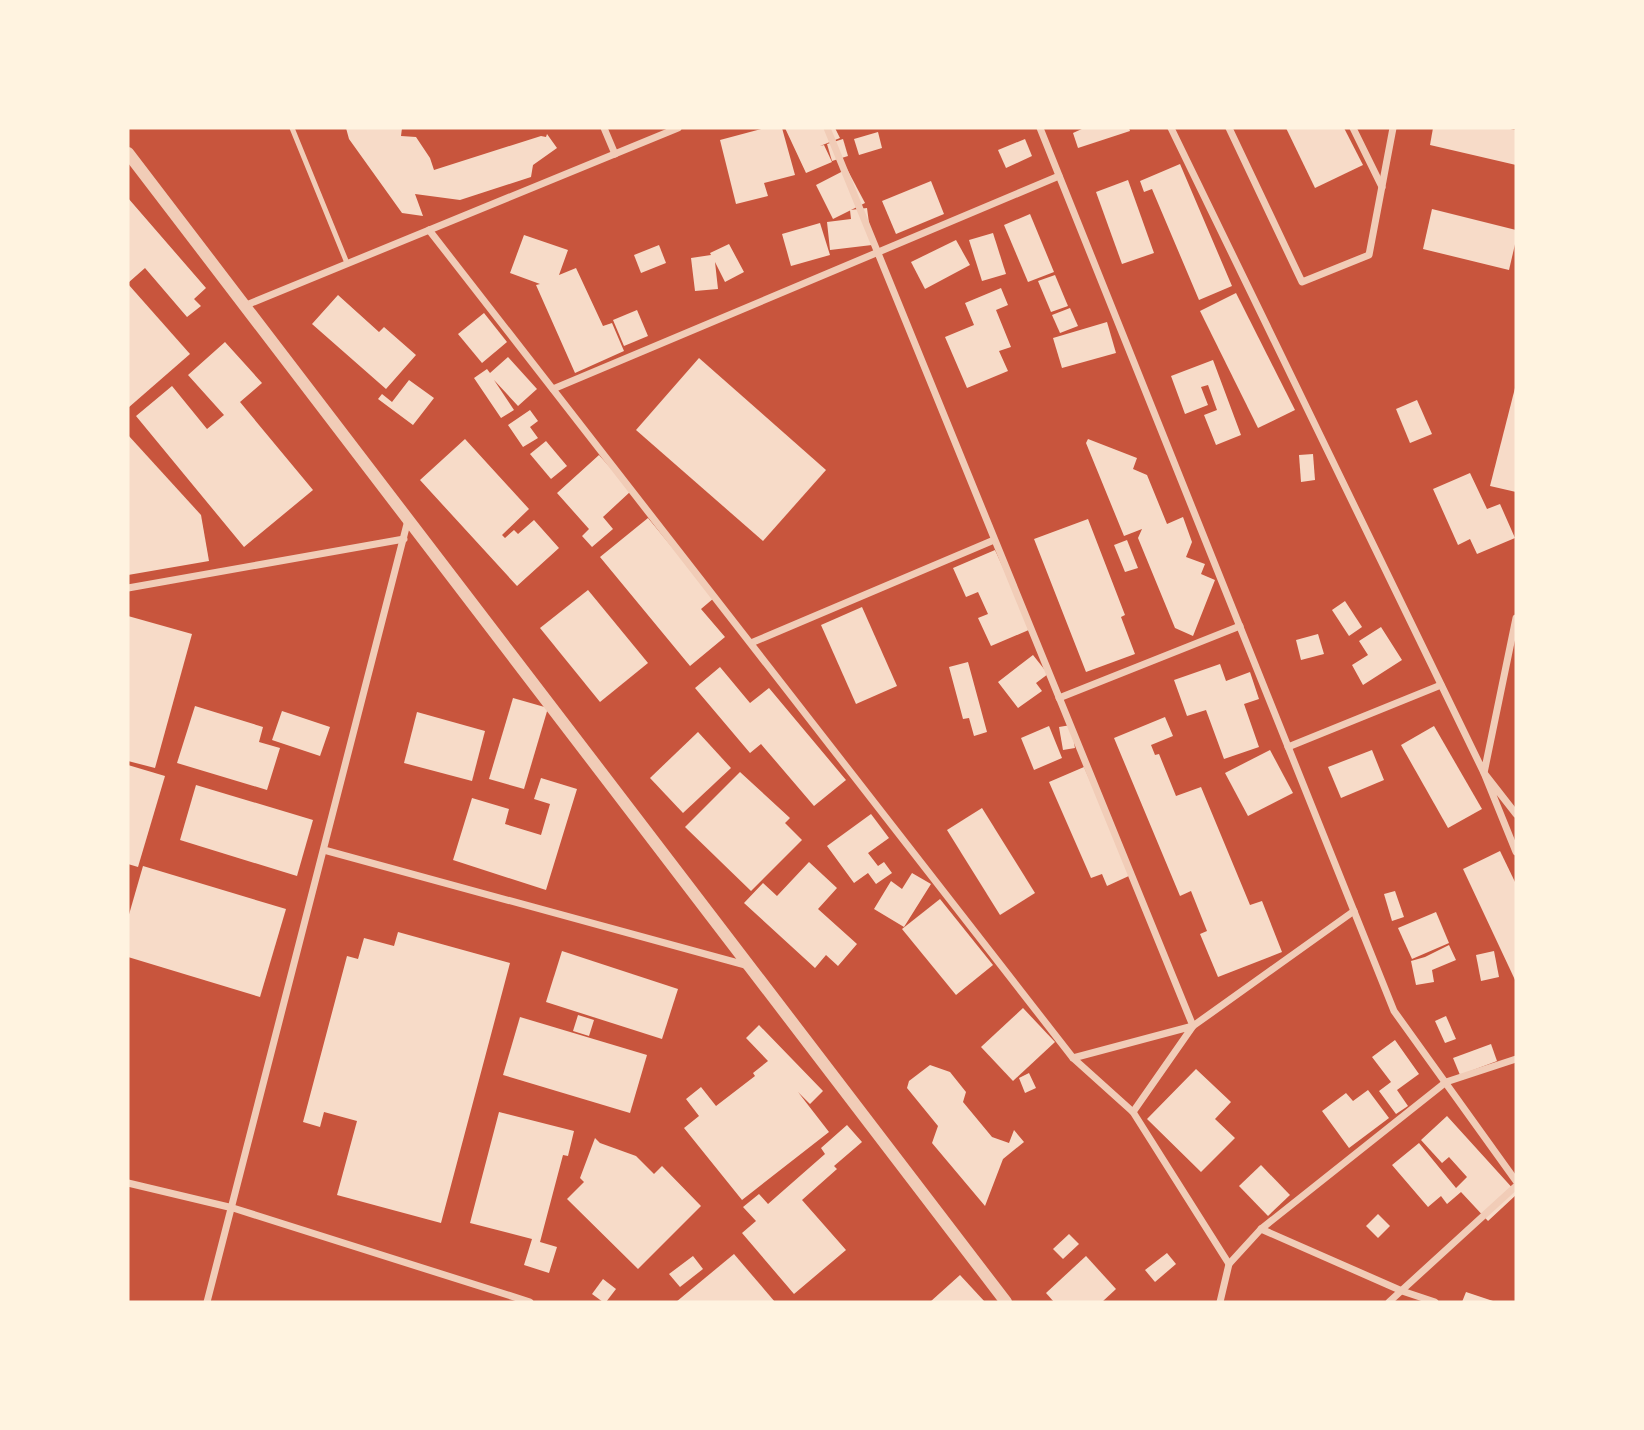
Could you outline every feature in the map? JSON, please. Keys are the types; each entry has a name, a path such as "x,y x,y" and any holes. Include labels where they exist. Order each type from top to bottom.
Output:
{"street":[{"path":"604,128 615,154"},
{"path":"244,306 678,128"},
{"path":"827,128 1193,1026"},
{"path":"1040,128 1394,1011 1516,1184 1389,1302"},
{"path":"1171,128 1484,773 1516,852"},
{"path":"1229,128 1302,282 1369,255 1394,128"},
{"path":"1353,128 1382,188"},
{"path":"128,153 1006,1302"},
{"path":"553,389 1059,176"},
{"path":"429,230 1073,1058 1133,1112 1229,1264"},
{"path":"207,1302 409,519"},
{"path":"128,588 404,539"},
{"path":"751,643 995,540"},
{"path":"1516,618 1484,773 1516,814"},
{"path":"1059,698 1240,626"},
{"path":"1288,747 1441,685"},
{"path":"324,850 750,967"},
{"path":"1133,1112 1193,1026 1354,911"},
{"path":"1073,1058 1193,1026"},
{"path":"1220,1302 1229,1264 1261,1229 1446,1082 1516,1059"},
{"path":"128,1183 233,1208 530,1302"},
{"path":"1261,1229 1402,1291 1435,1302"}],"lane":[{"path":"292,128 347,263"}],"building":[{"path":"346,128 402,128 401,136 416,137 430,158 434,170 541,136 546,137 547,134 557,148 533,165 531,177 460,200 415,194 423,216 402,213 349,139"},
{"path":"765,128 782,128 795,175 764,183 768,196 736,204 720,140"},
{"path":"785,128 835,128 840,138 820,146 824,145 832,162 806,173"},
{"path":"1084,128 1129,128 1130,131 1078,148 1073,133"},
{"path":"1286,128 1344,128 1363,165 1315,188"},
{"path":"1433,128 1516,130 1516,165 1430,145"},
{"path":"878,132 882,148 859,155 854,139"},
{"path":"843,139 848,156 832,161 827,144"},
{"path":"1025,139 1032,156 1006,168 998,150"},
{"path":"1180,164 1232,286 1199,300 1152,189 1144,192 1140,181"},
{"path":"847,169 865,203 833,219 816,185"},
{"path":"1128,180 1154,253 1122,264 1096,192"},
{"path":"931,181 944,214 896,234 882,201"},
{"path":"128,198 206,288 194,299 201,306 187,317 145,268 128,283"},
{"path":"867,208 872,245 830,250 827,222 851,219 850,210"},
{"path":"1432,209 1516,230 1509,270 1423,249"},
{"path":"1030,214 1054,272 1028,282 1004,225"},
{"path":"820,223 830,255 791,266 782,234"},
{"path":"993,233 1006,274 982,281 969,240"},
{"path":"524,235 568,250 559,275 576,268 603,326 612,323 624,351 575,373 536,285 540,284 510,273"},
{"path":"956,240 970,265 925,289 911,262"},
{"path":"729,244 744,272 725,282 715,262 718,289 695,291 691,258 711,255 710,253"},
{"path":"659,245 666,263 641,273 634,255"},
{"path":"1055,275 1068,306 1051,312 1038,281"},
{"path":"128,284 190,354 128,408"},
{"path":"1001,288 1008,305 996,310 1011,347 999,351 1008,371 967,388 945,337 974,325 965,303"},
{"path":"1236,293 1295,410 1258,428 1200,311"},
{"path":"338,295 379,332 384,327 416,355 386,389 312,324"},
{"path":"1070,308 1078,326 1060,333 1052,315"},
{"path":"637,310 648,336 624,346 613,320"},
{"path":"484,313 507,342 482,363 458,334"},
{"path":"1107,322 1116,353 1062,368 1053,338"},
{"path":"225,342 262,383 240,402 313,490 244,547 136,416 172,386 207,429 224,415 188,375"},
{"path":"508,357 537,389 518,406 494,380 514,410 501,418 474,378 487,369 490,373"},
{"path":"699,358 826,470 763,541 636,430"},
{"path":"1213,360 1241,435 1216,445 1204,415 1217,410 1208,385 1201,387 1208,405 1185,414 1171,376"},
{"path":"409,380 434,398 413,425 378,399 382,394 392,402"},
{"path":"1516,388 1516,492 1490,486"},
{"path":"1417,400 1432,434 1410,443 1396,409"},
{"path":"530,410 538,421 530,427 538,438 523,447 508,425"},
{"path":"128,435 201,515 209,561 128,575"},
{"path":"465,439 529,509 502,535 505,538 514,530 518,534 534,520 559,548 517,586 420,480"},
{"path":"1088,439 1137,458 1133,469 1147,475 1167,524 1183,517 1192,542 1186,557 1205,564 1201,574 1215,580 1193,636 1175,628 1138,538 1142,529 1124,536 1086,443"},
{"path":"546,441 567,466 551,479 530,454"},
{"path":"1313,454 1315,480 1301,482 1299,455"},
{"path":"599,455 631,491 603,517 613,529 592,547 582,536 589,529 557,493"},
{"path":"1470,473 1487,509 1500,504 1515,538 1477,554 1470,539 1458,545 1433,489"},
{"path":"648,518 714,598 701,609 725,637 690,666 600,557"},
{"path":"1088,519 1125,615 1121,617 1135,654 1086,672 1034,539"},
{"path":"1127,540 1138,568 1125,572 1114,545"},
{"path":"995,550 1031,629 991,646 978,618 988,614 978,592 966,597 953,568"},
{"path":"588,590 648,663 600,702 540,628"},
{"path":"1345,601 1362,627 1349,636 1332,610"},
{"path":"862,607 897,686 856,704 821,625"},
{"path":"128,616 192,634 155,768 128,761"},
{"path":"1381,627 1402,660 1363,685 1352,665 1368,655 1359,641"},
{"path":"1318,634 1324,654 1301,660 1296,640"},
{"path":"1033,655 1048,674 1036,683 1042,691 1018,708 998,682"},
{"path":"968,662 987,732 974,736 969,718 963,719 949,667"},
{"path":"1220,664 1226,681 1250,672 1259,699 1244,704 1259,747 1224,759 1206,710 1187,716 1174,680"},
{"path":"720,667 750,703 769,688 846,780 814,806 761,744 750,753 695,688"},
{"path":"513,698 548,708 524,789 489,779"},
{"path":"195,706 263,727 259,742 280,748 267,790 177,763"},
{"path":"282,711 330,727 320,756 272,740"},
{"path":"417,712 485,731 472,781 404,763"},
{"path":"1165,717 1173,736 1151,745 1155,755 1159,754 1176,796 1201,787 1250,905 1262,901 1282,952 1218,977 1200,934 1207,931 1191,891 1180,896 1114,738"},
{"path":"1071,725 1075,748 1063,750 1059,727"},
{"path":"1049,726 1062,758 1034,770 1021,738"},
{"path":"1434,726 1482,809 1448,828 1401,745"},
{"path":"698,732 731,768 683,813 650,778"},
{"path":"1270,750 1293,793 1248,816 1225,773"},
{"path":"1372,750 1384,780 1341,798 1328,767"},
{"path":"128,765 165,776 138,867 128,864"},
{"path":"1084,767 1131,875 1107,886 1102,874 1091,878 1049,782"},
{"path":"740,772 790,818 785,823 802,840 751,891 685,827"},
{"path":"541,778 577,789 546,890 453,860 472,798 509,809 505,824 541,835 550,804 534,799"},
{"path":"196,785 313,820 297,876 180,840"},
{"path":"982,808 1035,893 1000,915 947,830"},
{"path":"871,814 889,838 868,853 878,866 884,862 892,873 876,884 868,873 854,883 827,846"},
{"path":"1500,851 1516,884 1516,982 1463,869"},
{"path":"809,862 837,888 818,909 857,944 838,966 826,955 815,968 744,903 763,883 777,896"},
{"path":"143,866 286,909 260,997 128,957 128,918"},
{"path":"912,873 931,884 904,927 874,909 891,881 902,889"},
{"path":"1395,891 1404,917 1392,921 1384,894"},
{"path":"940,899 993,965 956,995 902,929"},
{"path":"1436,912 1449,943 1412,959 1398,928"},
{"path":"398,932 510,963 441,1223 337,1195 357,1121 324,1112 320,1127 303,1122 347,956 358,959 364,938 394,946"},
{"path":"1449,945 1456,960 1432,970 1434,982 1416,985 1411,961"},
{"path":"562,951 678,989 662,1039 546,1002"},
{"path":"1494,951 1499,977 1481,981 1476,955"},
{"path":"1023,1008 1055,1042 1013,1081 981,1047"},
{"path":"578,1015 594,1020 589,1036 573,1031"},
{"path":"1446,1016 1456,1039 1445,1043 1435,1021"},
{"path":"520,1017 647,1055 630,1113 503,1075"},
{"path":"759,1025 823,1091 810,1104 798,1092 829,1132 742,1200 684,1128 699,1116 686,1099 701,1087 716,1106 755,1076 753,1073 768,1061 746,1038"},
{"path":"1395,1040 1419,1074 1397,1090 1408,1106 1396,1114 1379,1091 1391,1082 1372,1057"},
{"path":"1491,1044 1497,1061 1460,1075 1453,1058"},
{"path":"930,1065 950,1072 966,1092 963,1102 992,1137 1009,1143 1014,1130 1024,1142 1003,1159 985,1206 932,1143 938,1126 907,1088 909,1081"},
{"path":"1196,1069 1231,1102 1215,1119 1235,1138 1201,1172 1147,1119"},
{"path":"1029,1073 1036,1088 1025,1093 1019,1078"},
{"path":"1368,1090 1389,1118 1349,1148 1322,1111 1346,1093 1353,1101"},
{"path":"499,1112 574,1131 568,1156 563,1155 540,1242 557,1247 549,1273 524,1265 532,1239 470,1223"},
{"path":"1447,1116 1516,1192 1488,1221 1461,1192 1447,1204 1441,1196 1428,1207 1392,1165 1419,1143 1456,1188 1467,1177 1449,1157 1442,1163 1421,1140"},
{"path":"847,1125 862,1142 834,1166 837,1169 802,1200 846,1250 794,1294 742,1233 756,1221 743,1207 759,1194 768,1204 825,1154 821,1148"},
{"path":"595,1138 600,1143 636,1156 654,1174 662,1166 701,1206 638,1269 567,1199 584,1182 580,1178"},
{"path":"1261,1165 1290,1195 1268,1216 1239,1186"},
{"path":"1378,1214 1390,1226 1378,1238 1366,1226"},
{"path":"1069,1234 1079,1244 1063,1259 1053,1249"},
{"path":"1167,1253 1176,1264 1155,1282 1145,1270"},
{"path":"734,1254 775,1302 676,1302"},
{"path":"693,1256 703,1269 680,1287 669,1274"},
{"path":"1086,1256 1116,1289 1102,1302 1054,1302 1046,1293"},
{"path":"960,1275 985,1302 930,1302"},
{"path":"603,1279 616,1289 606,1302 592,1294"},
{"path":"1466,1292 1496,1302 1462,1302"}]}
